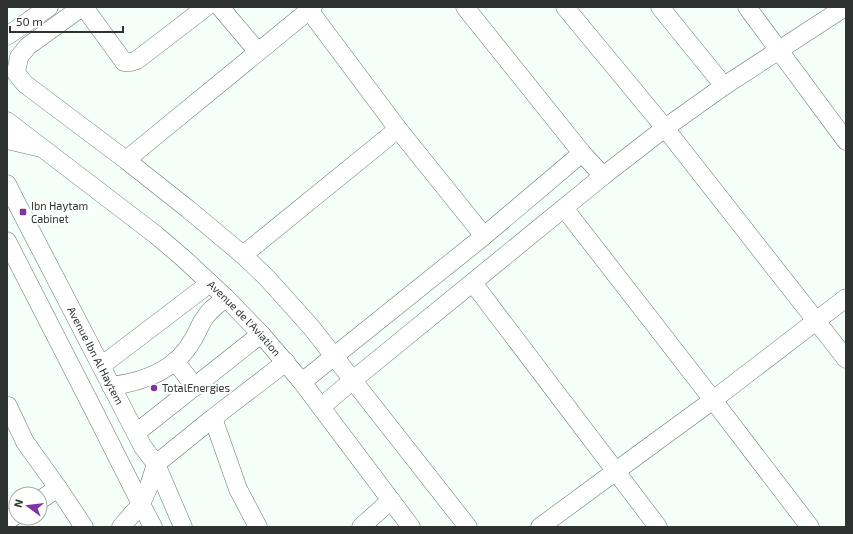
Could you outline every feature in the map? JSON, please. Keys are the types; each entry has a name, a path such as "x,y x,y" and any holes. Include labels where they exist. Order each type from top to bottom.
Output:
{"street":[{"path":"7,36 49,7"},
{"path":"206,7 137,60 131,62 124,62 83,7 28,46 19,57 16,73 25,84 188,209 243,255 267,278 293,306 334,355 468,527"},
{"path":"220,7 258,52"},
{"path":"465,7 582,153 603,176"},
{"path":"565,7 665,128 846,359"},
{"path":"660,7 724,86"},
{"path":"747,7 846,141"},
{"path":"126,160 311,8 398,129 484,236"},
{"path":"321,407 603,176 665,128 724,86 843,10"},
{"name":"Avenue de l'Aviation","path":"7,121 156,236 226,298 286,362 411,527"},
{"path":"243,255 398,129"},
{"name":"Avenue de l'Aviation","path":"7,140 40,147"},
{"path":"302,382 484,236 582,153"},
{"name":"Avenue Ibn Al Haytem","path":"7,184 143,447 156,464 183,527"},
{"path":"564,208 810,527"},
{"path":"7,241 154,527"},
{"path":"101,366 210,283"},
{"path":"473,283 658,527"},
{"path":"111,386 125,384 145,378 164,369 175,361 185,352 204,319 212,309 226,298"},
{"path":"540,527 713,400 846,298"},
{"path":"136,433 261,334"},
{"path":"175,361 195,387"},
{"path":"121,527 141,504 156,464 212,418 286,362"},
{"path":"7,406 24,442 58,488 84,527"},
{"path":"212,418 238,489 258,527"},
{"path":"48,495 58,488"},
{"path":"361,527 391,500"}],"place":[{"name":"Ibn Haytam Cabinet","path":"23,212"},
{"name":"TotalEnergies","path":"154,388"}]}
